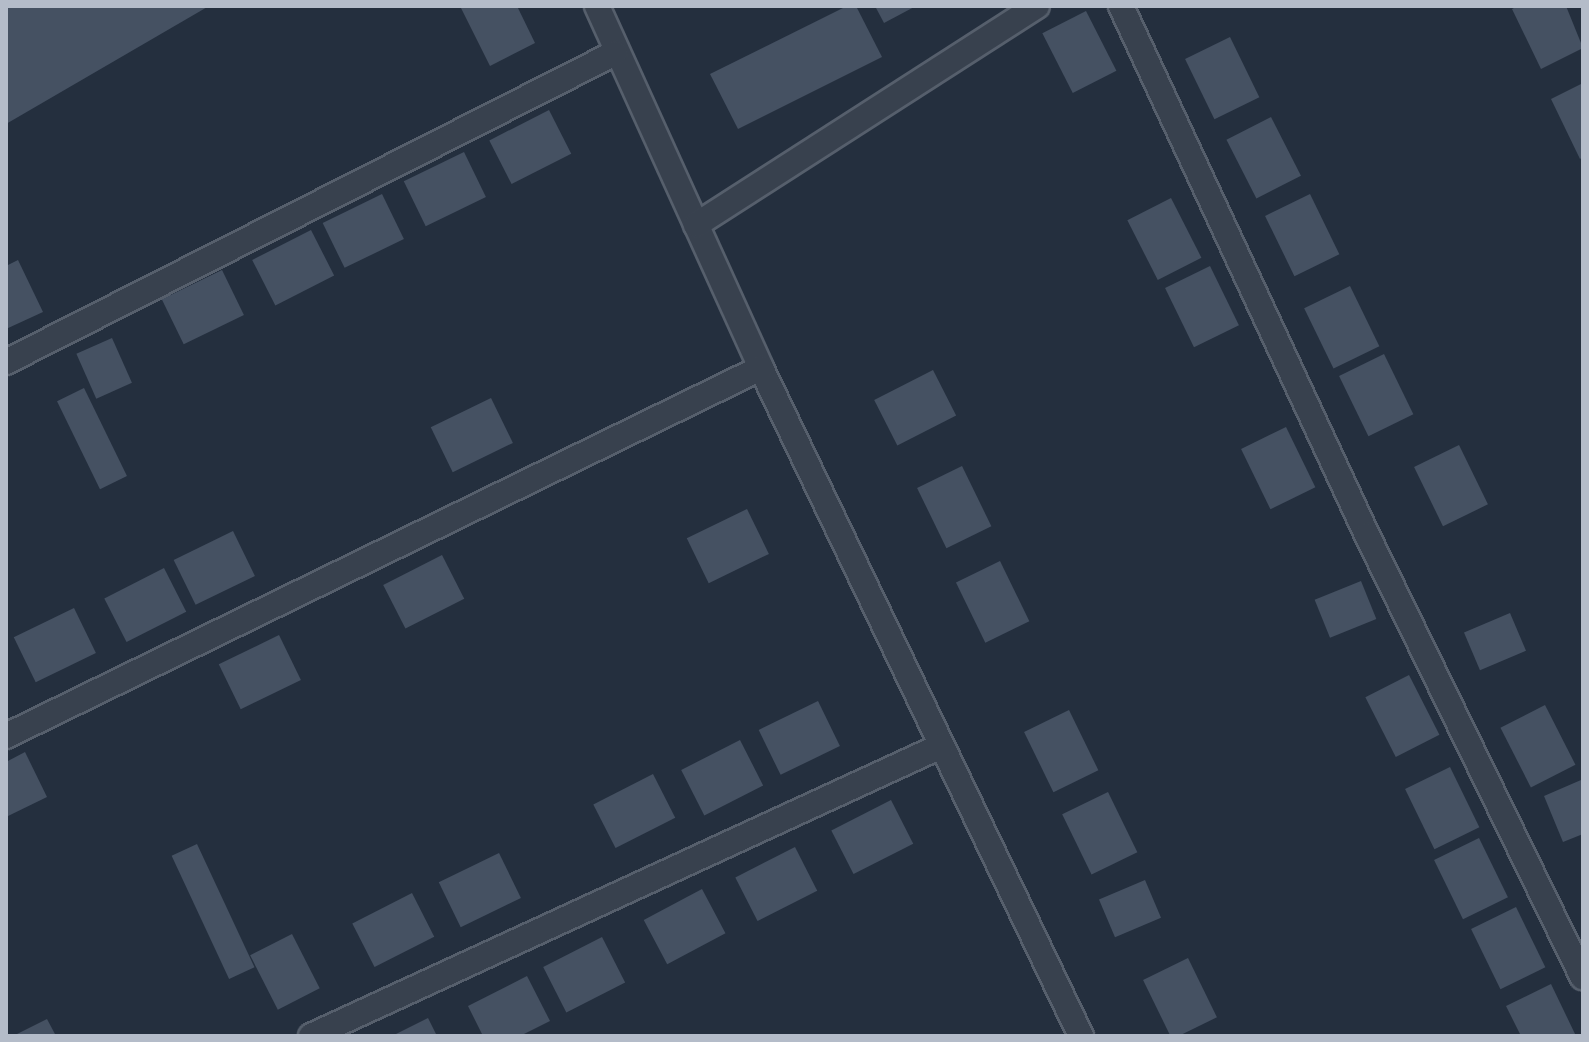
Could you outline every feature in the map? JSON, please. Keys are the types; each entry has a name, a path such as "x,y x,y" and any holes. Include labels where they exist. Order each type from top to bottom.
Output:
{"street":[{"path":"597,6 615,53 761,368 1081,1036"},
{"path":"696,225 1037,6"},
{"path":"1121,6 1374,550 1583,977"},
{"path":"6,362 615,53"},
{"path":"6,736 761,368"},
{"path":"311,1036 941,746"}],"building":[{"path":"6,6 209,6 6,124"},
{"path":"460,6 517,6 535,43 490,66"},
{"path":"847,6 856,6 882,57 738,129 710,74"},
{"path":"875,6 916,6 884,23"},
{"path":"1518,6 1566,6 1583,48 1541,69 1512,9"},
{"path":"1086,11 1116,71 1073,93 1042,33"},
{"path":"1230,37 1259,97 1214,119 1185,59"},
{"path":"1583,83 1583,157 1580,159 1551,99"},
{"path":"549,110 571,154 512,184 489,140"},
{"path":"1271,117 1301,176 1256,199 1226,140"},
{"path":"464,152 486,197 426,226 404,181"},
{"path":"382,194 404,239 345,268 323,223"},
{"path":"1310,194 1339,254 1294,276 1265,216"},
{"path":"1171,198 1201,258 1158,280 1127,220"},
{"path":"311,230 334,275 275,305 252,260"},
{"path":"18,260 43,312 6,329 6,266"},
{"path":"1210,266 1239,325 1194,347 1165,288"},
{"path":"222,270 244,315 184,344 162,299"},
{"path":"1350,286 1379,346 1334,369 1304,308"},
{"path":"112,338 132,383 96,399 76,354"},
{"path":"1384,354 1413,414 1368,436 1339,376"},
{"path":"933,370 956,415 897,445 874,400"},
{"path":"84,388 127,476 100,489 57,401"},
{"path":"491,398 513,443 453,472 431,427"},
{"path":"1286,427 1315,487 1270,509 1241,449"},
{"path":"1459,445 1488,504 1443,526 1414,467"},
{"path":"962,466 991,526 946,548 917,488"},
{"path":"747,509 769,554 709,583 687,538"},
{"path":"233,531 255,576 196,605 174,560"},
{"path":"442,555 464,599 405,629 383,585"},
{"path":"1000,561 1029,621 985,643 956,582"},
{"path":"164,568 186,612 127,642 104,598"},
{"path":"1361,581 1376,619 1330,638 1315,600"},
{"path":"74,608 96,653 36,682 14,637"},
{"path":"1510,613 1526,651 1480,670 1464,633"},
{"path":"279,635 301,680 241,709 219,664"},
{"path":"1409,675 1439,735 1396,757 1365,697"},
{"path":"818,701 840,746 781,775 759,730"},
{"path":"1545,705 1575,765 1531,787 1500,728"},
{"path":"1069,710 1098,770 1053,792 1024,732"},
{"path":"740,740 763,785 704,815 681,770"},
{"path":"25,752 47,797 6,817 6,762"},
{"path":"1450,767 1479,827 1434,849 1405,789"},
{"path":"653,774 675,818 616,848 593,804"},
{"path":"1581,780 1583,834 1563,842 1544,796"},
{"path":"1108,792 1137,852 1092,875 1062,814"},
{"path":"891,800 913,844 854,874 831,830"},
{"path":"1479,838 1508,897 1463,919 1434,860"},
{"path":"197,844 254,967 229,979 172,856"},
{"path":"795,847 817,891 758,921 735,877"},
{"path":"499,853 521,898 461,927 439,882"},
{"path":"1145,880 1161,918 1115,937 1099,900"},
{"path":"702,889 725,933 667,964 644,920"},
{"path":"412,893 434,937 375,967 352,923"},
{"path":"1516,907 1545,967 1500,989 1471,929"},
{"path":"292,934 320,988 278,1010 250,955"},
{"path":"602,937 625,982 566,1012 543,967"},
{"path":"1188,958 1217,1017 1179,1036 1170,1036 1143,980"},
{"path":"527,976 550,1021 520,1036 483,1036 468,1006"},
{"path":"1551,984 1576,1036 1521,1036 1506,1006"},
{"path":"428,1018 437,1036 392,1036"},
{"path":"47,1019 56,1036 13,1036"}]}
